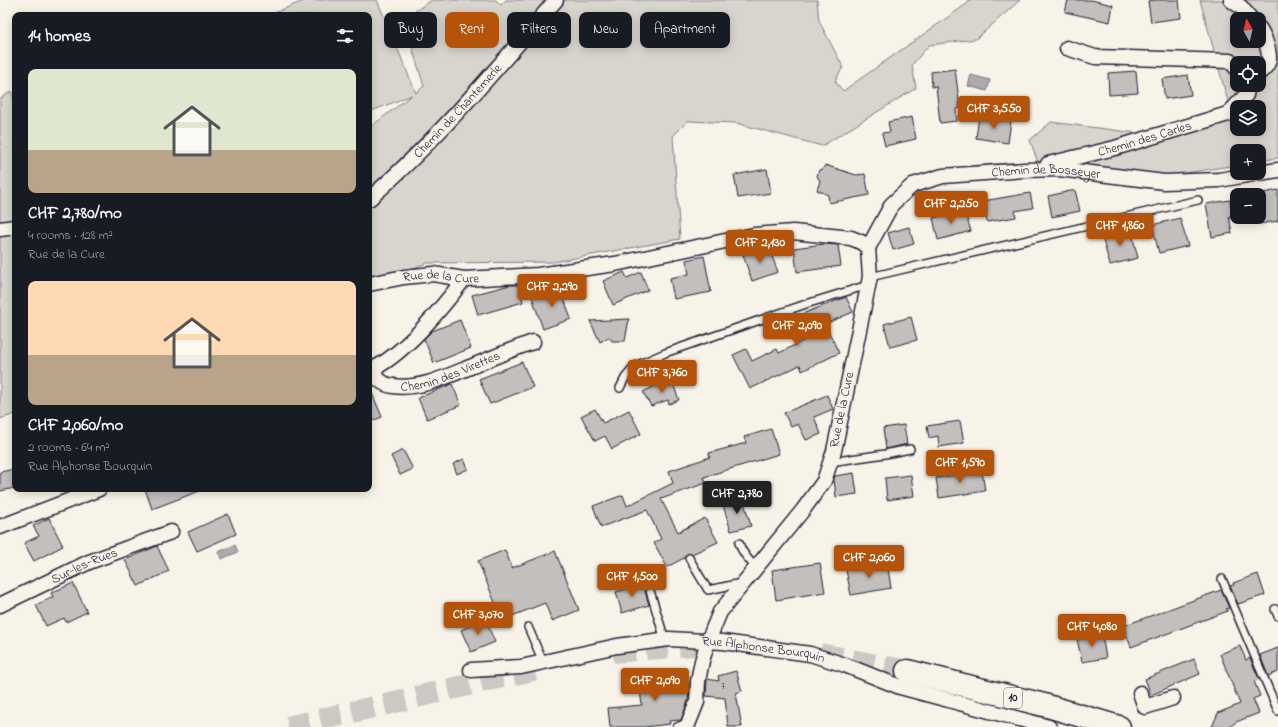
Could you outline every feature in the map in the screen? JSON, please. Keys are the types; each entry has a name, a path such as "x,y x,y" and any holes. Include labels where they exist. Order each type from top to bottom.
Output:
{"main road":[{"name":"10","path":"907,671 1044,705 1119,727"}],"street":[{"name":"Chemin de Chantemerle","path":"372,196 397,175 467,103 556,0"},
{"path":"1231,0 1245,12"},
{"path":"1266,42 1270,59 1266,66"},
{"path":"1067,48 1095,57 1230,61"},
{"name":"Chemin des Carles","path":"1025,170 1115,148 1228,114 1246,95 1247,92"},
{"name":"Chemin de Bosseyer","path":"868,248 892,204 913,185 943,176 1059,169 1164,182 1220,180 1230,178"},
{"name":"Chemin de Bosseyer","path":"1266,172 1278,170"},
{"path":"0,229 12,227"},
{"name":"Rue de la Cure","path":"372,283 404,277 432,274 464,279 546,274 615,264 754,235 793,232 851,238 861,242 868,248 869,281 834,451 824,481 803,510 720,612 708,641 700,675 697,702 684,725"},
{"name":"Chemin des Virettes","path":"372,370 396,354 434,316 464,279"},
{"name":"Chemin des Virettes","path":"372,373 379,381 391,386 410,386 430,382 533,342"},
{"path":"0,527 91,492"},
{"name":"Sur-les-Rues","path":"0,605 89,562 171,532"},
{"name":"Rue Alphonse Bourquin","path":"471,670 521,667 617,646 665,640 708,641 810,654 845,665 900,687 1049,727"},
{"path":"1140,693 1145,707 1174,698"}],"lane":[{"path":"620,388 625,378 635,366 665,353 869,281 1198,200"},
{"path":"830,462 910,449"},
{"path":"738,543 740,550 756,567"},
{"path":"689,558 708,590 743,583"},
{"path":"1222,579 1278,711"},
{"path":"648,584 665,640"},
{"path":"528,627 543,662"}],"shaded area":[{"path":"306,0 377,0 384,17 384,48 397,48 416,93 424,86 412,48 437,48 437,12 414,12 432,0 496,0 501,5 506,0 544,0 546,2 548,0 817,0 819,21 843,67 835,81 843,91 968,3 968,0 1020,0 976,39 929,45 912,65 916,88 822,146 736,123 688,121 673,136 680,239 553,262 427,263 372,283 372,126 412,95 372,111 372,12 276,12"},
{"path":"1200,0 1278,0 1278,158 1266,160 1266,144 1230,144 1230,166 1166,176 1038,163 1030,140 1051,122 1152,135 1230,109"},
{"path":"971,75 990,80 987,91 968,86"},
{"path":"12,91 12,415 0,419 0,99"},
{"path":"235,545 238,552 221,559 218,552"}],"building":[{"path":"1068,0 1091,0 1113,5 1110,22 1065,12"},
{"path":"1179,0 1181,18 1151,22 1148,1"},
{"path":"955,69 960,108 956,109 957,121 940,123 936,86 932,87 931,72"},
{"path":"1136,71 1138,93 1109,95 1108,73"},
{"path":"1188,75 1191,95 1165,99 1162,79"},
{"path":"979,116 1011,121 1008,143 976,138"},
{"path":"912,117 916,139 885,146 882,133 890,132 888,122"},
{"path":"825,165 856,175 865,174 869,195 829,203 828,195 817,190 820,181 817,176 819,170 823,169"},
{"path":"767,169 771,193 738,198 734,175"},
{"path":"1075,190 1080,211 1052,217 1048,196"},
{"path":"1278,190 1278,221 1266,223 1266,193"},
{"path":"1030,193 1033,208 1015,211 1016,217 987,222 983,201"},
{"path":"1230,200 1229,216 1232,233 1212,237 1206,204"},
{"path":"964,210 971,231 938,240 933,218"},
{"path":"1180,218 1188,246 1159,253 1152,225"},
{"path":"909,227 914,244 893,250 888,233"},
{"path":"1131,230 1138,258 1110,265 1102,237"},
{"path":"824,244 838,245 841,266 797,272 794,248"},
{"path":"768,246 778,272 752,281 743,255"},
{"path":"704,256 711,292 674,299 670,278 689,274 686,260"},
{"path":"624,272 627,278 641,272 648,290 613,305 603,281"},
{"path":"510,285 519,285 523,302 478,315 472,295"},
{"path":"560,287 571,319 543,329 532,297"},
{"path":"846,297 853,312 825,324 839,353 802,371 800,365 750,389 733,355 746,349 752,361 777,349 779,353 803,341 800,332 805,331 802,314"},
{"path":"911,317 917,340 890,347 884,324"},
{"path":"629,319 625,341 612,341 609,337 600,342 590,321"},
{"path":"460,320 471,348 434,363 424,339 432,331"},
{"path":"522,362 533,387 490,404 479,379"},
{"path":"672,381 679,400 669,404 668,400 651,406 643,392 663,382"},
{"path":"452,384 461,405 427,419 418,398"},
{"path":"372,393 382,417 372,421"},
{"path":"827,395 833,409 814,417 821,434 806,440 798,424 791,427 784,413"},
{"path":"595,409 603,423 629,410 641,434 612,449 605,436 595,441 581,416"},
{"path":"960,421 964,443 939,447 938,436 929,438 927,426"},
{"path":"904,425 907,444 886,449 883,428"},
{"path":"771,429 779,454 704,477 706,483 661,499 678,532 705,518 718,542 692,554 687,554 684,558 667,567 654,543 661,539 647,510 601,527 593,506 623,495 627,506 673,483 669,471 710,457 709,453 746,443 744,437"},
{"path":"403,450 413,469 400,475 391,456"},
{"path":"464,459 468,469 457,474 453,464"},
{"path":"12,470 12,489 0,491 0,472"},
{"path":"982,471 985,491 939,498 936,478"},
{"path":"854,473 857,494 836,497 835,476"},
{"path":"911,475 914,496 887,500 885,478"},
{"path":"146,492 197,492 152,509"},
{"path":"743,499 751,526 731,531 723,505"},
{"path":"228,514 236,534 197,551 188,532"},
{"path":"49,518 63,546 34,561 24,543 39,536 33,526"},
{"path":"157,546 169,571 138,586 125,560"},
{"path":"505,550 512,568 555,551 579,610 552,621 545,603 502,620 478,561"},
{"path":"887,562 891,588 851,595 846,570"},
{"path":"820,563 825,592 776,600 772,570"},
{"path":"1258,574 1265,595 1238,604 1230,586 1234,585 1233,583"},
{"path":"73,583 87,612 66,622 64,618 46,626 36,605 53,597 51,593"},
{"path":"643,584 649,605 622,613 616,592"},
{"path":"1221,590 1229,608 1226,609 1228,611 1131,647 1123,626"},
{"path":"485,619 495,642 471,652 461,630"},
{"path":"1102,635 1106,658 1082,662 1077,639"},
{"path":"1240,646 1246,660 1250,658 1259,679 1254,681 1260,696 1253,699 1259,713 1236,722 1230,727 1212,727 1218,713 1240,704 1220,654"},
{"path":"1278,648 1278,672 1268,676 1260,655"},
{"path":"1194,659 1200,674 1151,695 1145,679"},
{"path":"686,671 689,690 688,701 681,720 669,721 670,724 644,727 610,727 608,708 642,705 638,675"},
{"path":"736,671 742,691 736,693 742,727 728,727 725,698 706,696 707,679 719,681 718,676"}],"tunnel":[{"path":"613,652 707,644"},
{"path":"820,654 907,671"},
{"path":"288,727 541,668"}]}
